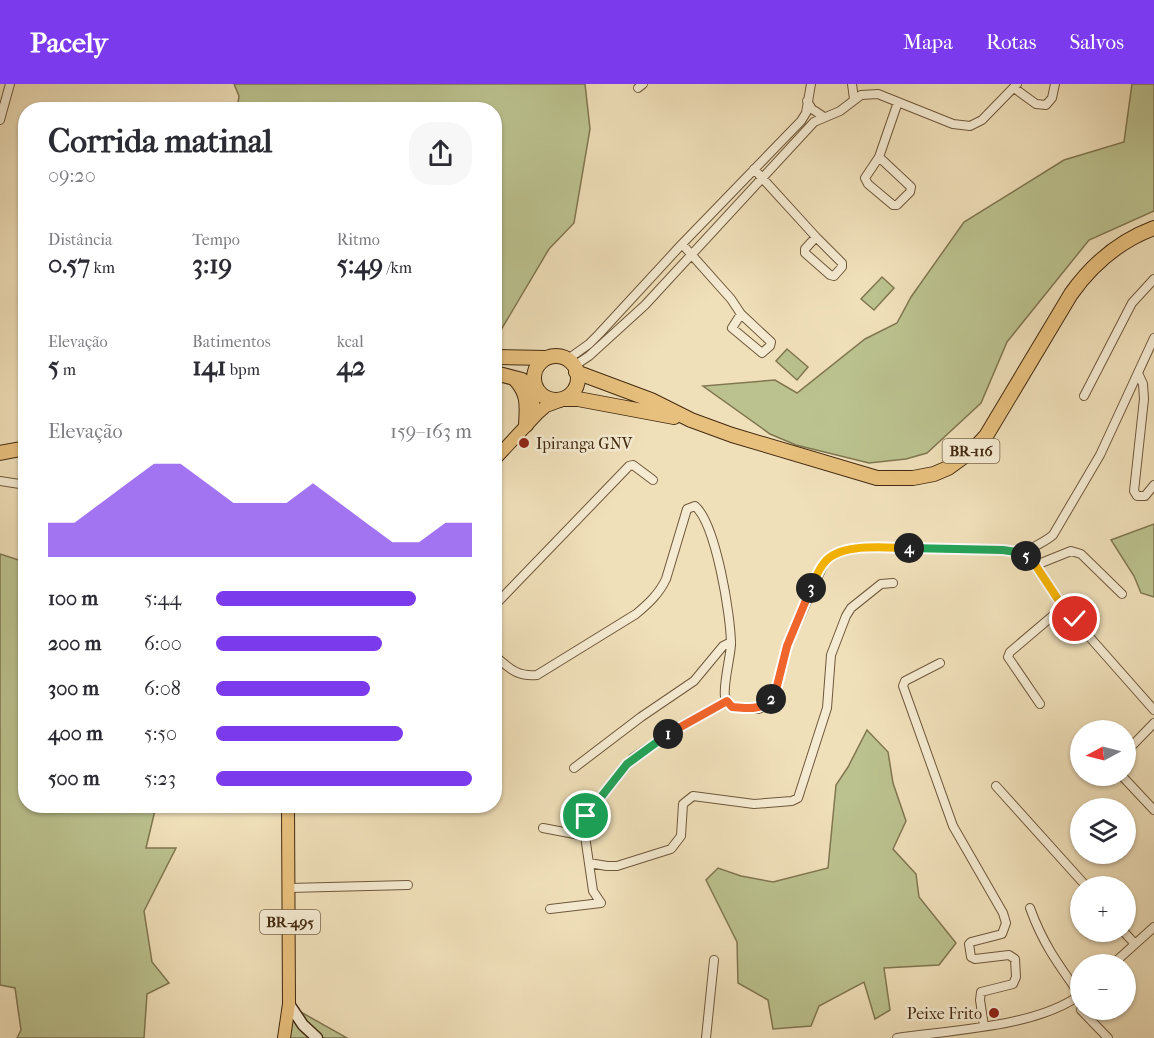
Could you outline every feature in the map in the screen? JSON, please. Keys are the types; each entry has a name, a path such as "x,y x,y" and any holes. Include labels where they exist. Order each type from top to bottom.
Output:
{"highway":[{"name":"BR-116","path":"502,357 546,358 553,356 691,420 732,435 877,478 913,478 934,474 948,468 974,448 996,421 1071,294 1083,278 1115,247 1134,235 1154,228"},
{"path":"536,386 535,378 540,364 546,358"},
{"path":"565,399 575,386 573,366"},
{"name":"BR-116","path":"502,375 536,386 539,393 548,399 578,399 691,420"},
{"path":"515,379 526,393 528,400 526,425"},
{"path":"0,453 18,450"}],"main road":[{"path":"526,425 536,386"},
{"path":"502,451 546,406 565,399"},
{"name":"BR-495","path":"284,1038 289,1004 288,813"}],"street":[{"path":"0,120 10,84"},
{"path":"573,366 589,344 682,244 801,121 806,113 811,84"},
{"path":"852,84 854,99"},
{"path":"573,366 590,356 645,305 814,122 840,111 854,99 867,93 878,94 953,124 970,126 982,120 1015,86 1036,104 1046,105 1052,98 1055,84"},
{"path":"807,101 812,109 824,117"},
{"path":"879,157 911,187 910,192 897,206 866,182 866,176 879,157 898,102"},
{"path":"754,170 842,263 842,267 832,277 805,251 816,237"},
{"path":"682,244 731,299 741,314 771,342 762,353 732,328 741,314"},
{"path":"1084,396 1132,303 1154,279"},
{"path":"1023,555 1053,535 1100,455 1154,338"},
{"path":"1138,373 1143,384 1144,399 1134,491 1137,496 1145,496 1154,485"},
{"path":"502,598 629,466 633,465 653,480"},
{"path":"0,481 18,483"},
{"path":"502,662 513,672 527,676 537,675 646,606 666,579 687,509 695,506 700,510 710,534 724,587 731,642 725,689 727,701 732,707 758,709 763,707 775,694 787,646 817,574 825,561 834,554 859,547 1003,550 1023,555 1036,566 1063,607 1154,710"},
{"path":"1036,566 1076,551 1122,594"},
{"path":"590,863 617,866 671,849 681,836 683,804 693,796 754,804 792,801 798,798 827,708 831,655 846,615 851,608 881,584 893,583"},
{"path":"1040,704 1009,661 1008,654 1063,607"},
{"path":"574,768 641,717 694,681 723,646 731,642"},
{"path":"940,663 905,681 903,686 953,826 1003,913 1006,923 1002,934 969,944 971,957 975,959 1009,955 1015,958 1016,977 1013,984 981,992 984,1026"},
{"path":"550,909 601,903 593,891 585,836 586,816 633,758 679,727 727,701"},
{"path":"1136,742 1154,723"},
{"path":"996,786 1077,876"},
{"path":"1131,786 1154,810"},
{"path":"543,828 585,836"},
{"path":"289,888 408,885"},
{"path":"1030,908 1038,931 1051,955 1070,981"},
{"path":"1124,954 1154,927"},
{"path":"705,1038 714,960"},
{"path":"897,1038 1016,1021 1043,1014 1070,1001"},
{"path":"289,1004 303,1025 317,1038"},
{"path":"1091,1020 1108,1038"}],"green space":[{"path":"234,84 585,84 590,129 574,223 549,249 502,328 502,102 238,102 239,96"},
{"path":"1132,84 1154,84 1154,211 1089,240 1007,342 981,403 927,453 906,459 869,463 796,445 770,434 703,386 775,380 797,393 865,339 897,323 911,297 964,222 1064,160 1124,142"},
{"path":"882,277 894,288 874,310 861,299"},
{"path":"787,349 808,367 797,380 776,361"},
{"path":"1154,524 1154,597 1141,593 1134,576 1111,540"},
{"path":"0,554 18,560 18,813 154,813 146,848 176,848 144,911 152,962 169,983 147,994 144,1038 17,1038 21,1030 15,988 0,985"},
{"path":"867,730 888,752 893,783 906,821 893,849 916,874 919,897 956,943 939,965 884,968 890,1010 875,1019 864,982 819,1006 811,1026 773,1029 768,1000 738,983 737,942 706,880 718,868 741,876 773,882 828,868 836,785"},
{"path":"283,1002 347,1038 280,1038"}],"place":[{"name":"Ipiranga GNV","path":"524,443"},
{"name":"Peixe Frito","path":"994,1013"}],"route":[{"path":"586,816 633,758 679,727 727,701 732,707 758,709 770,701 775,694 787,646 817,574 825,561 834,554 859,547 1016,552 1031,560 1063,607 1075,619"}]}
